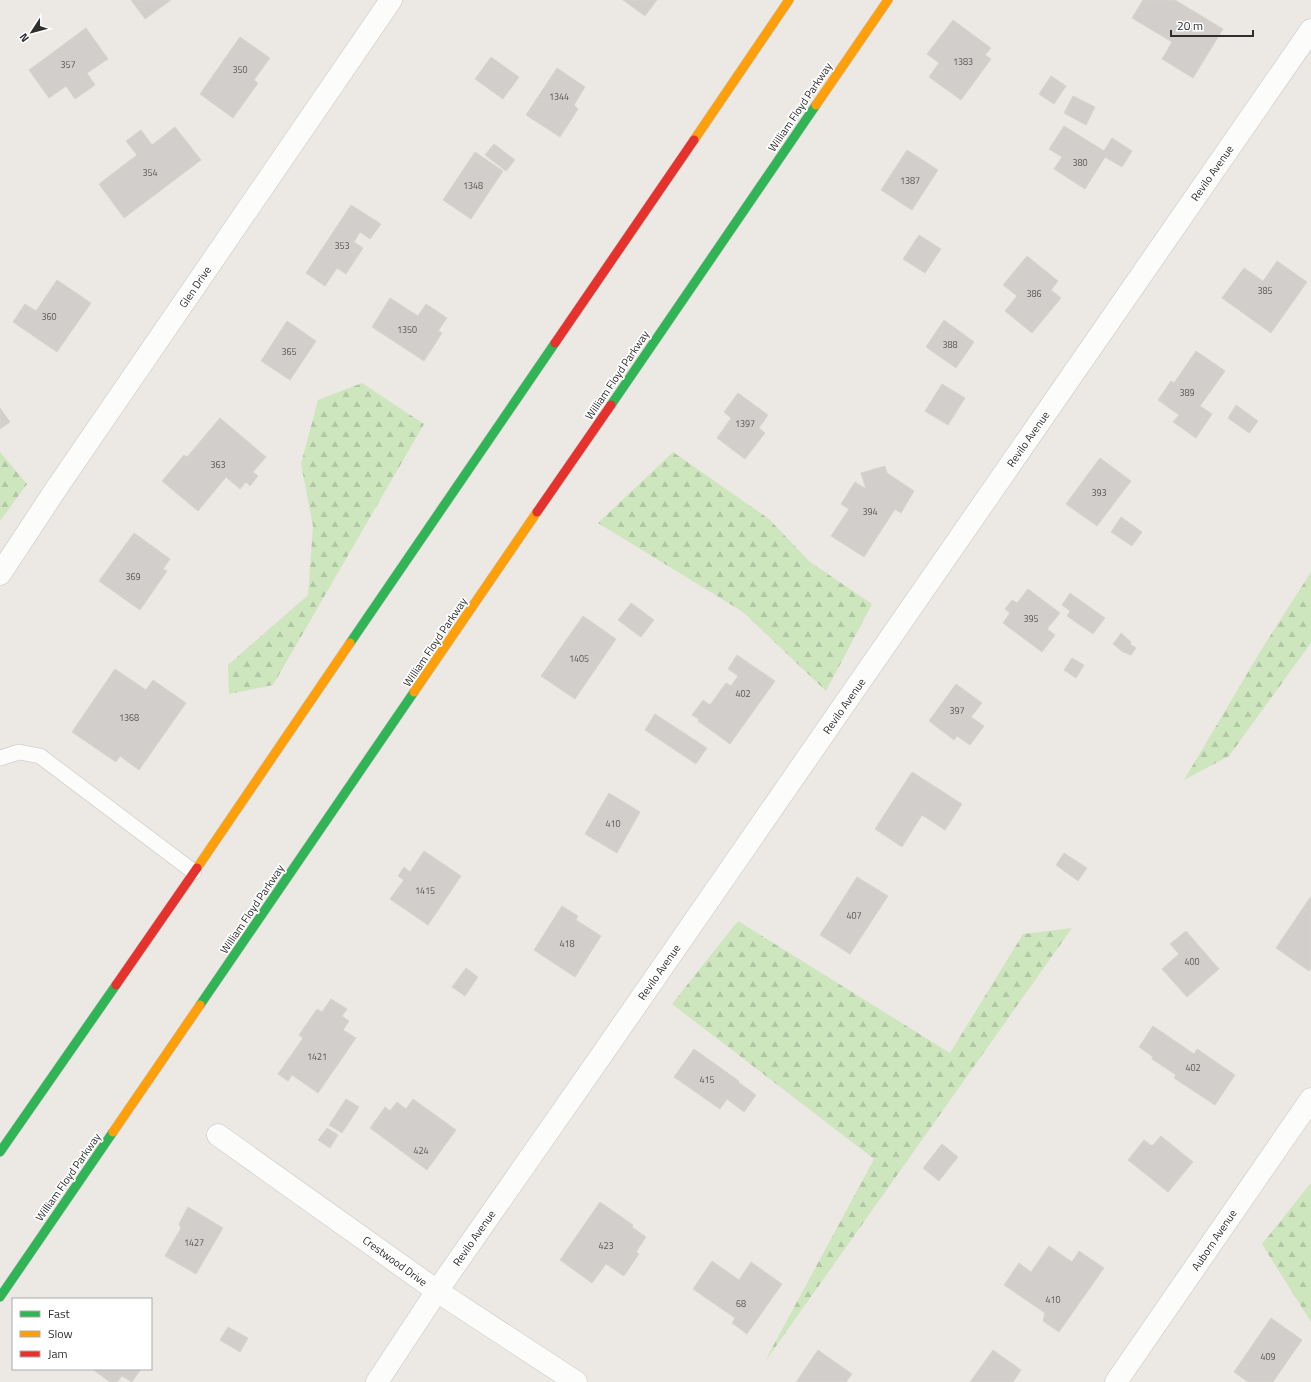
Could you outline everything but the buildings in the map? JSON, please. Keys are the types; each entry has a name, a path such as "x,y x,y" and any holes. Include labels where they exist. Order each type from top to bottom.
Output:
{"highway":[{"path":"0,1152 194,872 789,0"},
{"name":"William Floyd Parkway","path":"0,1297 888,0"}],"street":[{"name":"Glen Drive","path":"0,574 60,483 391,0"},
{"name":"Revilo Avenue","path":"377,1382 437,1291 604,1053 1311,30"},
{"name":"Auborn Avenue","path":"1116,1382 1311,1099"},
{"name":"Crestwood Drive","path":"218,1135 437,1291 576,1382"}],"lane":[{"path":"0,758 20,752 40,756 194,872"}],"green space":[{"path":"362,383 424,424 273,685 229,694 228,665 308,595 313,526 301,464 318,400"},
{"path":"0,452 27,484 0,521"},
{"path":"673,452 769,519 810,562 872,604 826,691 743,612 598,523"},
{"path":"1311,572 1311,643 1229,756 1184,780 1263,647"},
{"path":"738,921 950,1053 1023,934 1072,928 764,1363 874,1159 672,1004"},
{"path":"1311,1184 1311,1322 1262,1244"}],"traffic: fast":[{"path":"611,405 816,105"},
{"path":"350,643 555,343"},
{"path":"200,1005 414,692"},
{"path":"0,1152 116,985"},
{"path":"0,1297 113,1132"}],"traffic: slow":[{"path":"694,140 789,0"},
{"path":"816,105 888,0"},
{"path":"414,692 537,512"},
{"path":"197,868 350,643"},
{"path":"113,1132 200,1005"}],"traffic: jam":[{"path":"555,343 694,140"},
{"path":"537,512 611,405"},
{"path":"116,985 197,868"}]}
